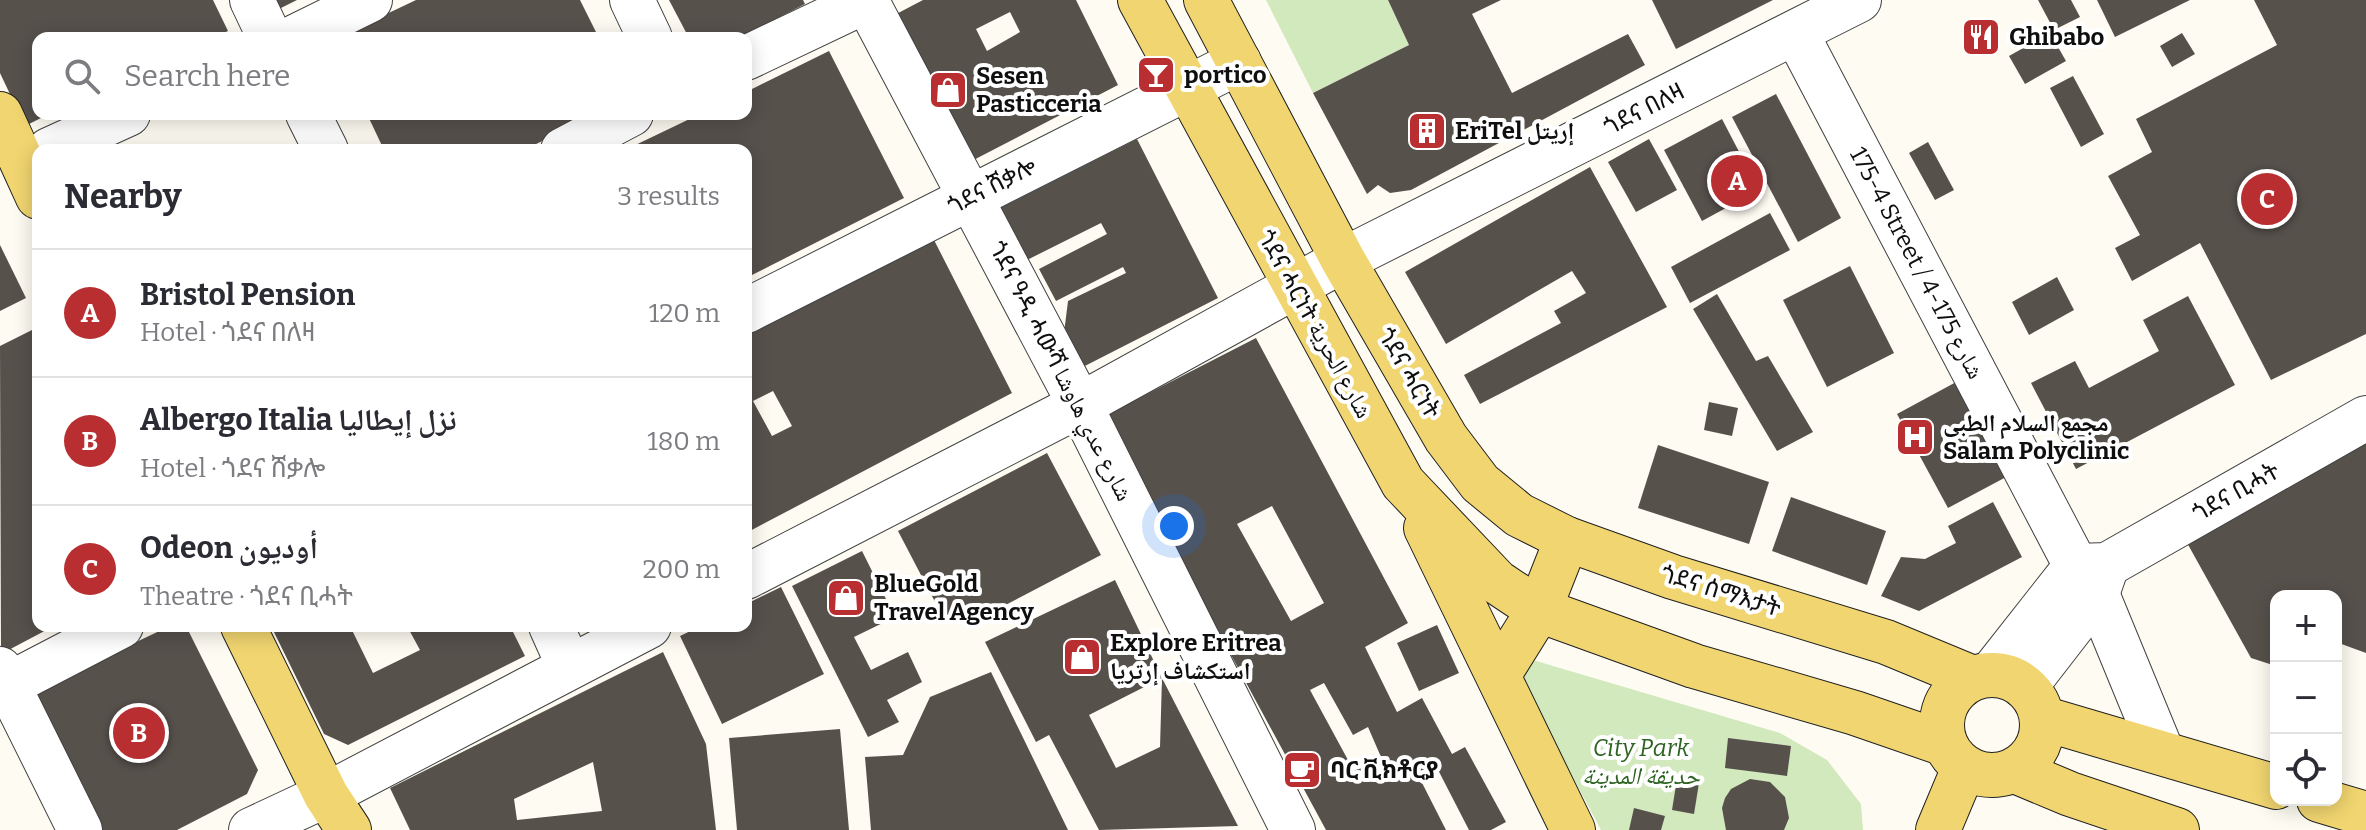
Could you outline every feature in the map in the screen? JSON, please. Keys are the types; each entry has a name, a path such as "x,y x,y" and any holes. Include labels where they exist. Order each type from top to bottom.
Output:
{"main road":[{"name":"ጎደና ሓርነት شارع الحرية","path":"1140,0 1403,483 1497,582 1539,610"},
{"path":"1206,0 1343,260"},
{"path":"0,114 29,167"},
{"name":"ጎደና ሓርነት","path":"1343,260 1446,438 1480,483"},
{"path":"1403,483 1573,830"},
{"name":"ጎደና ሰማእታት","path":"1480,483 1519,515 1567,539 1673,577 1886,642 2162,752 2270,785"},
{"path":"1499,674 1539,610 1567,539"},
{"path":"1539,610 1694,666 1855,713 1955,756 1989,776 2015,771 2070,794 2177,830"},
{"path":"246,632 337,813"},
{"path":"1938,830 1955,756 1941,729 1943,713 1959,686 2008,689 2037,748 2015,771"},
{"path":"2339,806 2366,814"}],"street":[{"path":"252,0 267,32"},
{"path":"305,32 370,0"},
{"path":"632,0 647,32"},
{"path":"752,55 867,0"},
{"name":"ጎደና ዓዲ ሓውሻ شارع عدي هاوشا","path":"867,0 1080,405 1293,830"},
{"name":"ጎደና በለዛ","path":"752,574 1080,405 1343,260 1859,0"},
{"name":"175-4 Street / شارع 175-4","path":"1796,33 2093,575 2162,752"},
{"name":"ጎደና ሸቃሎ","path":"752,308 1239,62"},
{"path":"72,144 117,120"},
{"path":"311,120 323,144"},
{"path":"574,144 620,120"},
{"name":"ጎደና ቢሓት","path":"2008,689 2093,575 2366,418"},
{"path":"80,830 3,681 108,632"},
{"path":"554,632 569,666"},
{"path":"251,830 337,813 569,666 637,632"}],"green space":[{"path":"1266,0 1388,0 1409,45 1313,93"},
{"name":"City Park حديقة المدينة","path":"1526,658 1780,733 1827,760 1861,804 1863,830 1601,830 1522,682"}],"building":[{"path":"0,0 213,0 228,31 32,32 32,120 37,120 25,126 0,73"},
{"path":"267,0 297,0 273,12"},
{"path":"416,0 580,0 596,32 349,32"},
{"path":"669,0 803,0 805,4 751,32 686,32"},
{"path":"923,0 1076,0 1118,85 960,167 883,21","holes":["1010,12 1020,32 987,51 976,29"]},
{"name":"EriTel إريتل","path":"1388,0 1501,0 1472,14 1512,93 1628,34 1645,65 1411,190 1390,193 1378,185 1367,194 1313,93 1409,45"},
{"path":"1652,0 1773,0 1676,49"},
{"path":"2038,0 2071,0 2080,17 2054,30"},
{"path":"2097,0 2190,0 2115,37"},
{"path":"2254,0 2366,0 2366,334 2271,380 2200,243 2132,281 2115,248 2140,235 2108,176 2152,152 2136,119 2277,45"},
{"path":"2050,33 2066,61 2025,84 2009,56"},
{"path":"2182,33 2195,54 2172,67 2160,46"},
{"path":"829,51 904,198 752,275 752,144 638,144 688,120 752,120 752,89"},
{"path":"2073,76 2104,134 2081,147 2050,88"},
{"path":"1776,94 1841,218 1798,242 1732,117"},
{"path":"1722,119 1759,190 1702,221 1664,150"},
{"path":"370,120 585,120 536,144 381,144"},
{"path":"1137,139 1218,298 1077,370 1063,341 1068,301 1126,273 1123,267 1056,301 1039,269 1107,234 1101,223 1021,263 994,211"},
{"path":"1649,139 1677,190 1636,212 1608,162"},
{"path":"1928,142 1954,190 1935,200 1909,153"},
{"path":"1590,167 1667,307 1480,404 1464,375 1561,323 1554,311 1586,293 1572,271 1446,344 1405,272"},
{"path":"1770,213 1790,250 1690,303 1671,267"},
{"path":"934,240 1012,393 752,530 752,332","holes":["773,391 792,426 772,436 753,401"]},
{"path":"0,245 26,298 0,311"},
{"path":"1850,266 1894,353 1827,387 1783,300"},
{"path":"2057,277 2074,310 2029,335 2012,302"},
{"path":"1717,294 1756,361 1768,356 1813,432 1777,451 1693,309"},
{"path":"2188,296 2235,385 2076,469 2031,383 2075,361 2089,388 2159,351 2143,320"},
{"path":"32,330 32,632 43,632 1,654 0,346"},
{"path":"1256,338 1408,623 1365,647 1397,712 1422,698 1452,754 1465,747 1506,822 1491,830 1469,830 1435,764 1417,773 1446,830 1326,830 1102,417","holes":["1272,506 1324,603 1291,621 1237,524","1324,683 1353,735 1368,727 1381,757 1354,771 1310,690"]},
{"path":"1958,381 2008,476 1948,508 1897,414"},
{"path":"1709,402 1738,408 1732,436 1704,430"},
{"path":"2366,431 2366,653 2342,644 2342,590 2270,590 2270,664 2251,658 2181,532"},
{"path":"1658,445 1769,482 1749,544 1638,508"},
{"path":"1047,453 1101,555 971,623 964,611 945,621 898,531"},
{"path":"1791,497 1886,531 1867,585 1772,551"},
{"path":"1993,502 2022,557 1919,611 1881,596 1901,557 1925,559 1956,543 1948,526"},
{"path":"862,551 895,617 854,637 871,670 908,652 922,682 887,700 899,722 868,737 792,586"},
{"path":"1115,580 1238,826 1099,830 1049,735 1036,742 985,642","holes":["1162,678 1160,747 1116,768 1089,715"]},
{"path":"781,587 824,674 722,724 680,636 688,632 752,632 752,601"},
{"path":"1437,625 1459,673 1419,691 1397,643"},
{"path":"157,632 189,632 258,770 247,794 177,830 86,830 20,697"},
{"path":"274,632 353,632 373,673 420,650 410,632 513,632 525,656 348,745 324,734"},
{"path":"663,652 706,744 716,830 410,830 390,788","holes":["593,762 602,811 517,820 514,799"]},
{"path":"991,672 1068,830 871,830 865,757 903,755 930,697"},
{"path":"840,729 849,830 737,830 729,738"},
{"path":"1728,738 1791,746 1787,776 1725,768"},
{"path":"1677,779 1699,783 1694,814 1672,810"},
{"path":"1750,779 1770,782 1785,797 1789,818 1784,830 1726,830 1722,808 1725,798 1731,789"},
{"path":"1634,808 1665,816 1661,830 1629,830"}],"place":[{"name":"Ghibabo","path":"1981,37"},
{"name":"portico","path":"1156,75"},
{"name":"Sesen Pasticceria","path":"948,90"},
{"name":"EriTel إريتل","path":"1427,131"},
{"name":"Bristol Pension","path":"1737,181"},
{"name":"Odeon أوديون","path":"2267,199"},
{"name":"مجمع السلام الطبي Salam Polyclinic","path":"1915,437"},
{"name":"BlueGold Travel Agency","path":"846,598"},
{"name":"Explore Eritrea استكشاف إرتريا","path":"1082,657"},
{"name":"Albergo Italia نزل إيطاليا","path":"139,733"},
{"name":"ባር ቪክቶርያ","path":"1302,770"}]}
